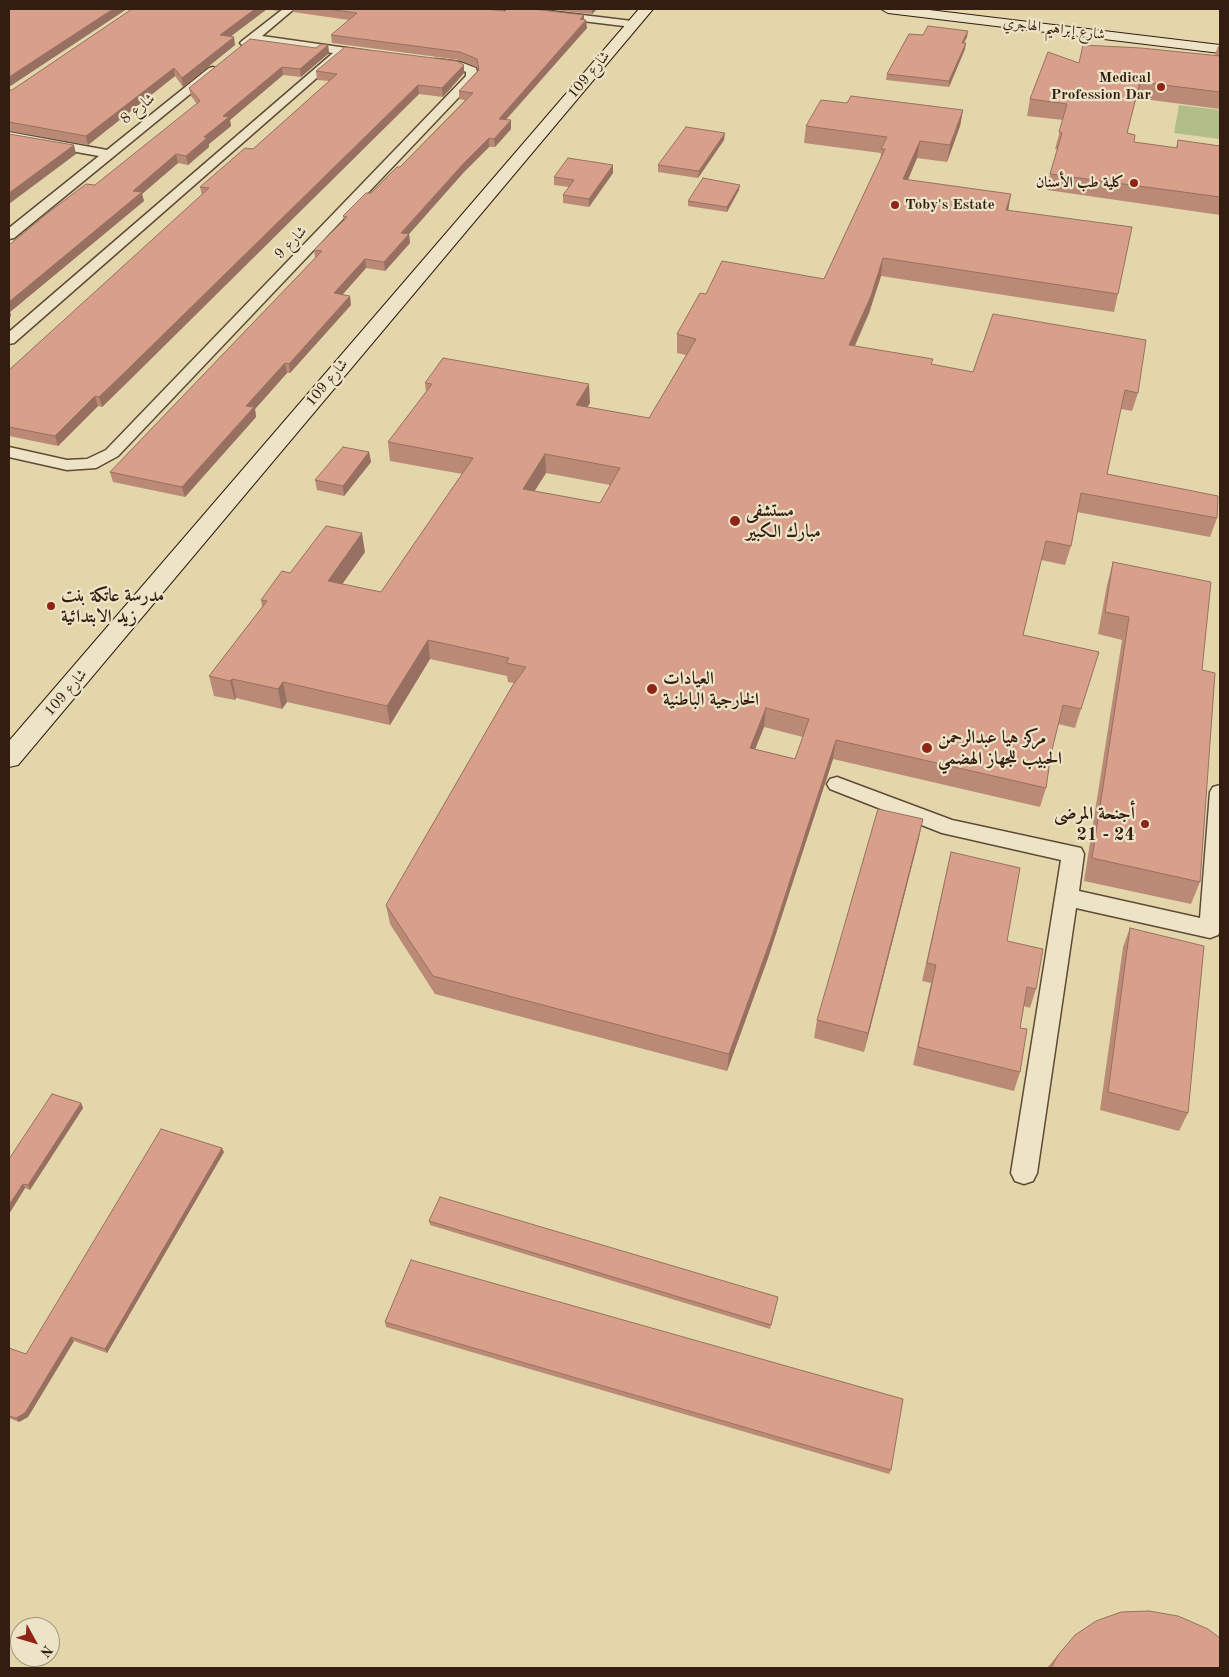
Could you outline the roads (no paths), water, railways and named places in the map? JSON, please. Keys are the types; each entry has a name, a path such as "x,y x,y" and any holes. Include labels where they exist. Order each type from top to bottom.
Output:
{"street":[{"path":"237,50 289,9"},
{"path":"508,9 632,24"},
{"name":"شارع 109","path":"11,753 76,682 646,9"},
{"name":"شارع إبراهيم الهاجري","path":"888,9 1220,48"},
{"name":"شارع إبراهيم الهاجري","path":"988,9 1220,36"},
{"path":"252,38 381,55"},
{"path":"9,340 342,50"},
{"name":"شارع 9","path":"9,452 67,465 90,464 112,453 472,77 472,70 460,65 420,60"},
{"name":"شارع 8","path":"9,235 222,62"},
{"path":"9,136 109,154"},
{"path":"9,220 24,223"},
{"path":"837,784 949,827 1073,854 1024,1173"},
{"path":"1067,897 1210,929 1220,792"}],"place":[{"name":"Medical Profession Dar","path":"1161,87"},
{"name":"كلية طب الأسنان","path":"1134,183"},
{"name":"Toby's Estate","path":"895,205"},
{"name":"مستشفى مبارك الكبير","path":"735,521"},
{"name":"مدرسة عاتكة بنت زيد الابتدائية","path":"51,606"},
{"name":"العيادات الخارجية الباطنية","path":"652,689"},
{"name":"مركز هيا عبدالرحمن الحبيب للجهاز الهضمي","path":"927,748"},
{"name":"أجنحة المرضى 21 - 24","path":"1145,824"}]}
